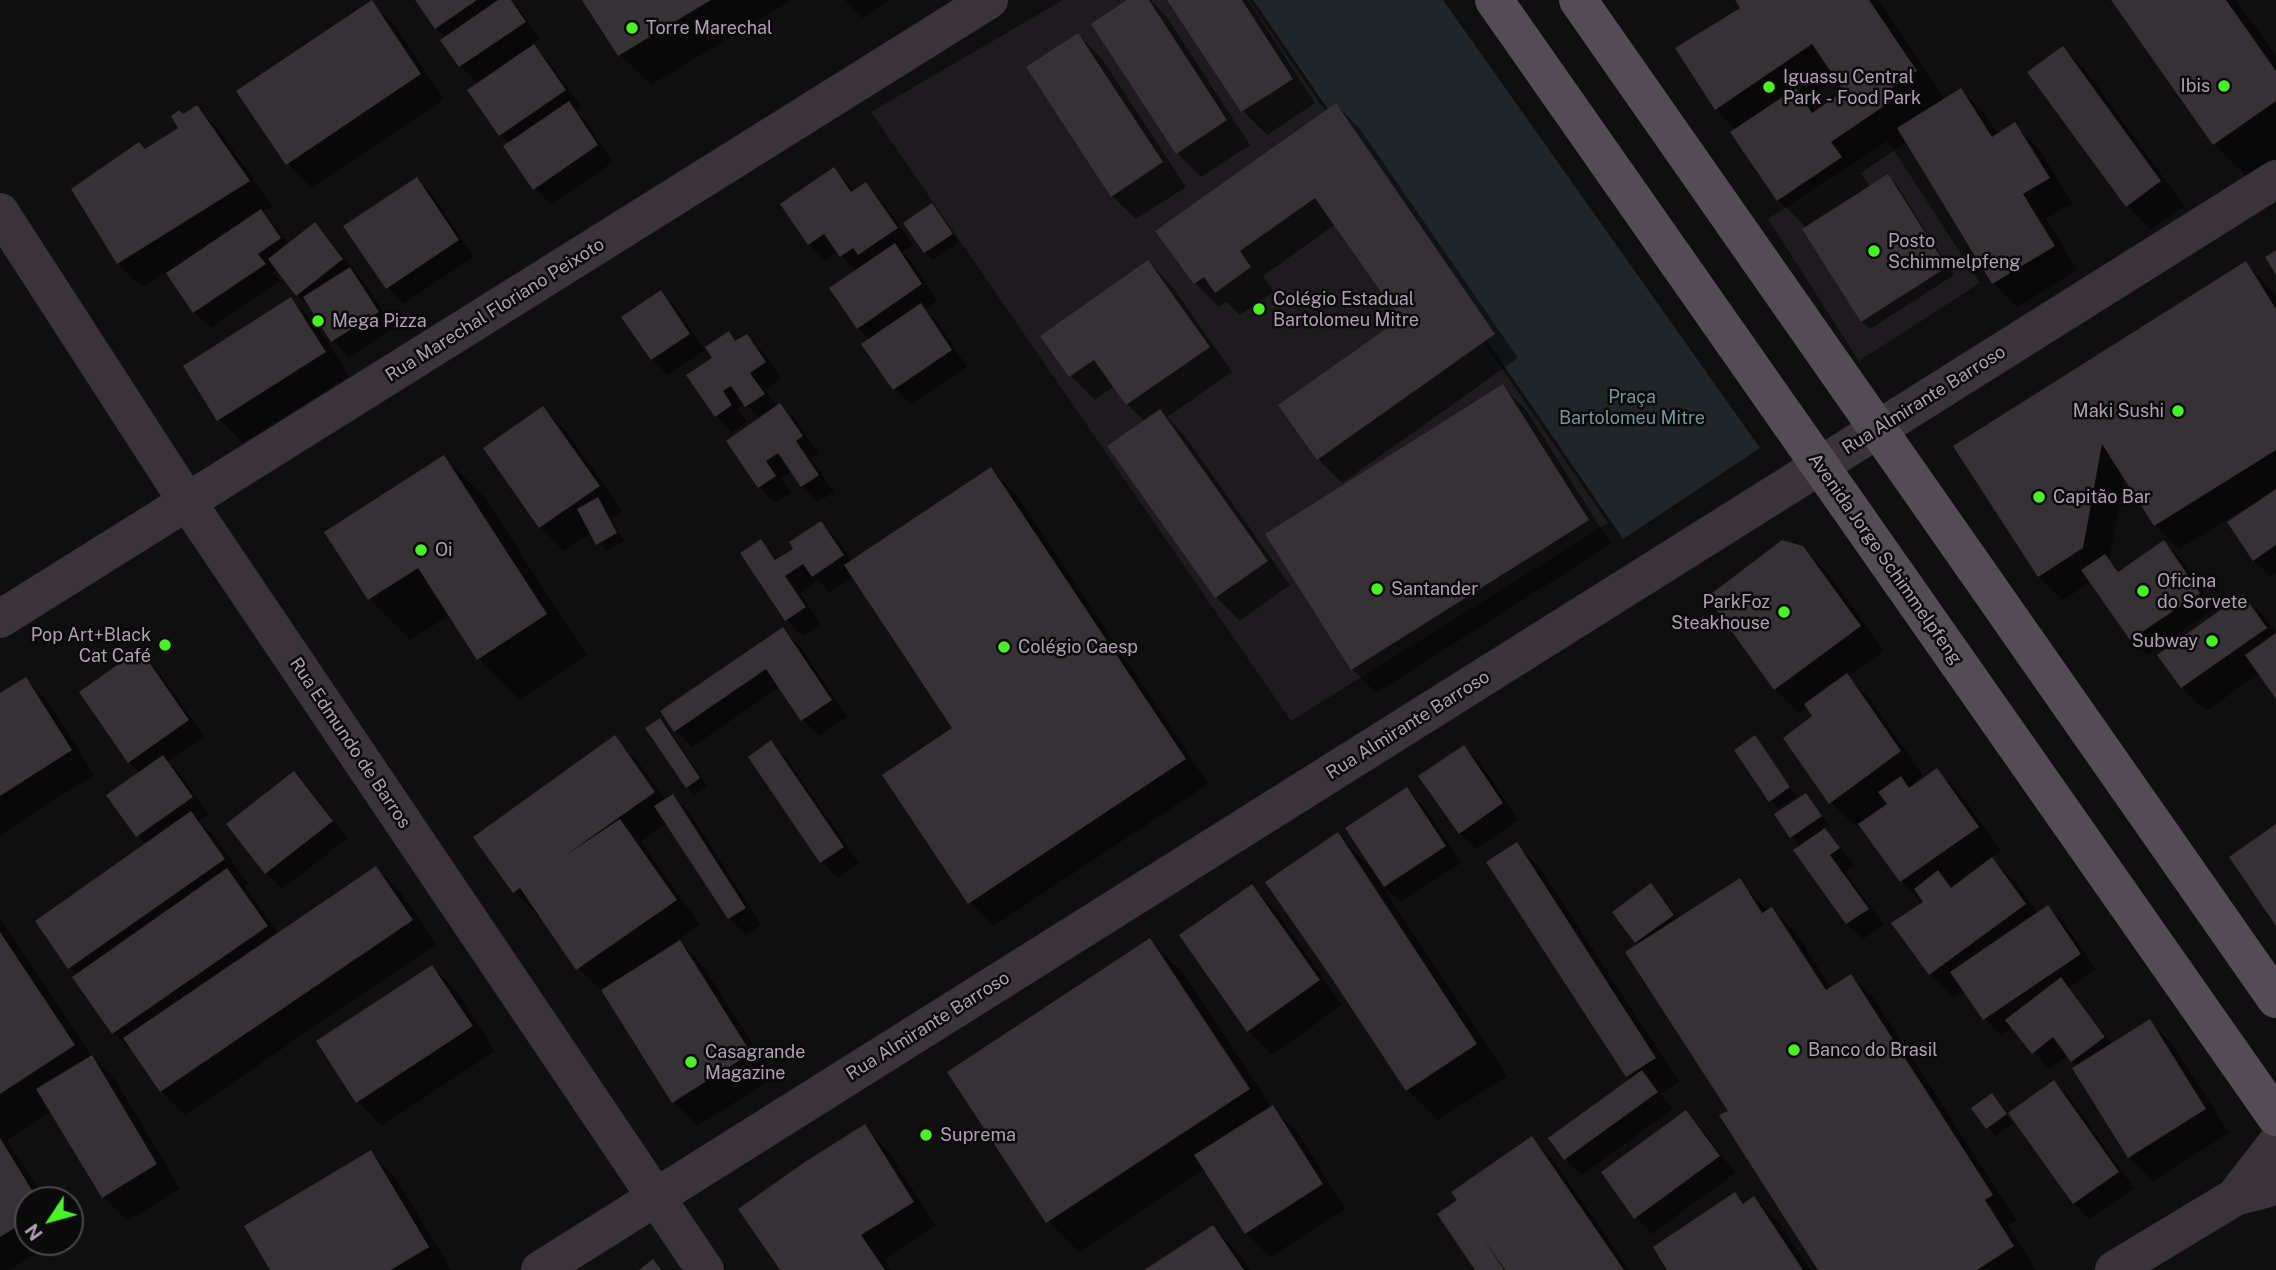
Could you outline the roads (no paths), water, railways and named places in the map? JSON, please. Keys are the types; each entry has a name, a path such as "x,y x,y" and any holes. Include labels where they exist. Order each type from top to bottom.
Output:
{"main road":[{"name":"Avenida Jorge Schimmelpfeng","path":"1493,0 2276,1117"},
{"path":"1578,0 2276,999"}],"street":[{"name":"Rua Marechal Floriano Peixoto","path":"0,619 989,0"},
{"name":"Rua Almirante Barroso","path":"540,1270 2276,179"},
{"name":"Rua Edmundo de Barros","path":"0,212 188,503 705,1270"},
{"path":"2235,1197 2276,1144"},
{"path":"2114,1270 2235,1197 2276,1186"}],"place":[{"name":"Torre Marechal","path":"632,28"},
{"name":"Ibis","path":"2224,86"},
{"name":"Iguassu Central Park - Food Park","path":"1769,87"},
{"name":"Posto Schimmelpfeng","path":"1874,251"},
{"name":"Colégio Estadual Bartolomeu Mitre","path":"1259,309"},
{"name":"Mega Pizza","path":"318,321"},
{"name":"Maki Sushi","path":"2178,411"},
{"name":"Capitão Bar","path":"2039,497"},
{"name":"Oi","path":"421,550"},
{"name":"Santander","path":"1377,589"},
{"name":"Oficina do Sorvete","path":"2143,591"},
{"name":"ParkFoz Steakhouse","path":"1784,612"},
{"name":"Subway","path":"2212,641"},
{"name":"Pop Art+Black Cat Café","path":"165,645"},
{"name":"Colégio Caesp","path":"1004,647"},
{"name":"Banco do Brasil","path":"1794,1050"},
{"name":"Casagrande Magazine","path":"691,1062"},
{"name":"Suprema","path":"926,1135"}],"park label":[{"name":"Praça Bartolomeu Mitre","path":"1632,407"}]}
